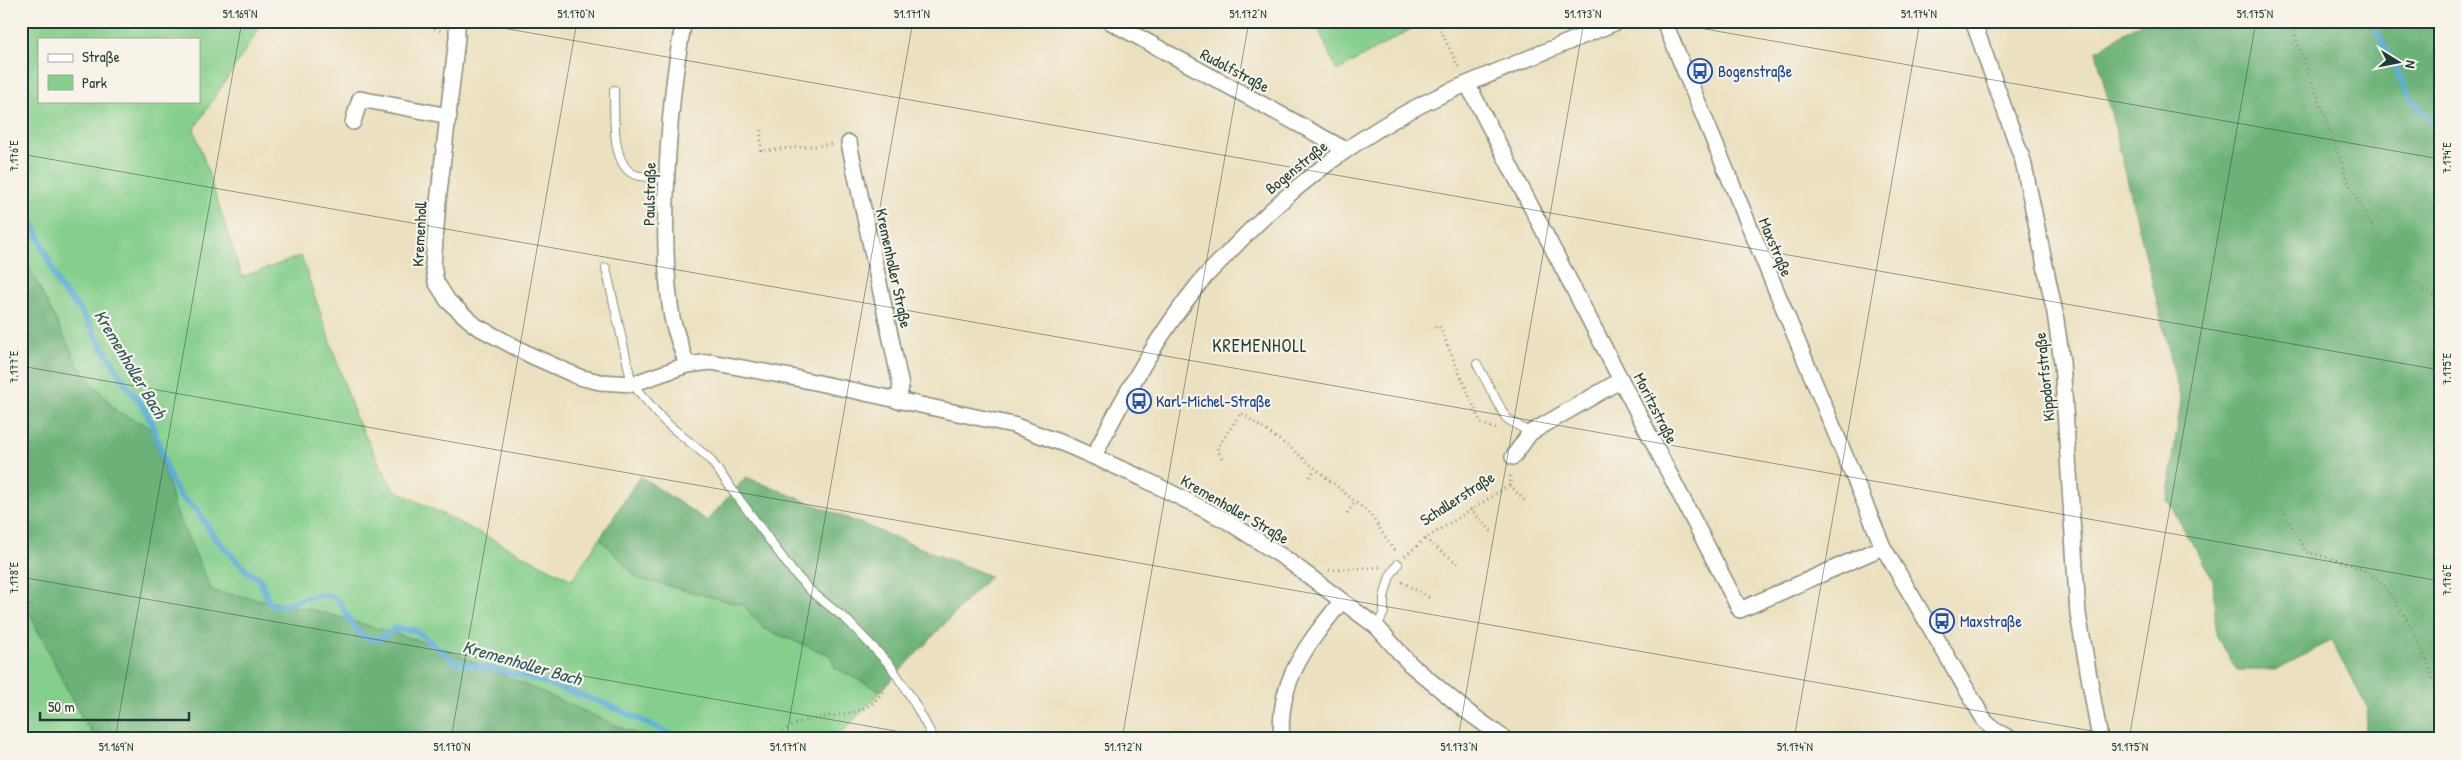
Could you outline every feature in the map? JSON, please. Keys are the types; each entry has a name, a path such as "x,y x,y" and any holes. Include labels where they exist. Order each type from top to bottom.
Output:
{"street":[{"name":"Kremenholl","path":"457,21 458,38 438,202 433,265 436,282 448,301 476,326 579,377 600,382 632,384 687,365"},
{"name":"Paulstraße","path":"684,21 677,55 668,128 667,279 672,319 687,365"},
{"name":"Bogenstraße","path":"1094,456 1109,425 1164,331 1198,284 1250,229 1296,187 1346,150 1409,112 1468,84 1619,21"},
{"name":"Maxstraße","path":"1664,21 1883,547 1985,721 1994,730 2011,739"},
{"name":"Kippdorfstraße","path":"1973,21 2023,161 2055,312 2062,362 2078,614 2100,739"},
{"name":"Rudolfstraße","path":"1114,23 1346,150"},
{"name":"Moritzstraße","path":"1468,84 1740,610 1883,547"},
{"path":"353,122 360,98 449,116"},
{"name":"Kremenholler Straße","path":"848,143 901,386 898,401"},
{"name":"Kremenholler Straße","path":"687,365 710,362 791,377 1013,424 1094,456 1227,521 1286,560 1377,627 1410,664 1465,710 1505,739"},
{"path":"1513,457 1530,433 1622,380"},
{"path":"1282,739 1284,699 1294,666 1316,633 1341,602"}],"lane":[{"path":"614,90 617,146 624,167 635,175 667,178"},
{"path":"606,268 632,384 665,422 709,458 793,572 812,592 862,634 890,665 911,697 934,739"},
{"path":"1477,364 1506,418 1530,433"},
{"path":"1377,627 1384,612 1384,597 1390,576 1399,562"}],"path":[{"path":"416,21 458,38"},
{"path":"1436,21 1468,84"},
{"path":"2290,21 2350,186 2387,252 2413,282 2440,300"},
{"path":"761,130 761,151 848,143"},
{"path":"1435,327 1439,326 1475,414 1481,423 1499,430"},
{"path":"1222,458 1217,448 1241,414 1316,469 1370,514 1399,562"},
{"path":"2248,448 2306,552 2341,561 2376,578 2400,610 2428,663 2440,702 2436,739"},
{"name":"Schallerstraße","path":"1399,562 1425,539 1510,484 1513,457"},
{"path":"1310,477 1316,469"},
{"path":"1510,484 1525,501"},
{"path":"1347,513 1355,502"},
{"path":"1470,509 1494,534"},
{"path":"1425,539 1461,566"},
{"path":"1311,578 1332,569 1361,569"},
{"path":"1390,576 1430,598"},
{"path":"21,587 56,662 91,728 100,739"},
{"path":"770,739 806,720 843,714 869,707 880,698 890,665"},
{"path":"21,724 29,739"}],"green space":[{"path":"21,21 229,21 259,29 194,129 242,277 301,256 356,418 393,489 572,580 600,538 637,578 743,605 764,629 830,655 836,668 881,691 836,739 647,739 440,647 314,610 212,591 177,514 151,428 117,412 79,367 28,265 21,258"},
{"path":"1315,21 1416,21 1418,25 1337,71"},
{"path":"2143,21 2440,21 2440,739 2364,739 2368,709 2331,641 2275,670 2237,670 2216,635 2213,579 2167,500 2181,401 2096,51"},
{"path":"21,258 28,265 79,367 117,412 151,428 177,514 212,591 314,610 440,647 647,739 97,739 78,711 21,596"},
{"path":"640,476 707,521 746,477 990,576 881,691 835,668 830,655 764,629 743,605 637,578 600,538"},
{"path":"21,596 78,711 97,739 21,739"}],"waterway":[{"path":"2372,21 2409,96 2440,130"},
{"name":"Kremenholler Bach","path":"21,193 59,286 80,310 151,421 171,481 181,497 196,509 216,539 249,573 259,578 271,606 283,605 308,597 329,596 335,598 343,607 355,629 371,640 383,637 395,629 415,630 456,662 524,676 604,703 681,739"}],"place":[{"name":"Bogenstraße","path":"1700,71"},
{"name":"Karl-Michel-Straße","path":"1139,401"},
{"name":"Maxstraße","path":"1942,621"}],"district":[{"name":"KREMENHOLL","path":"1260,346"}]}
